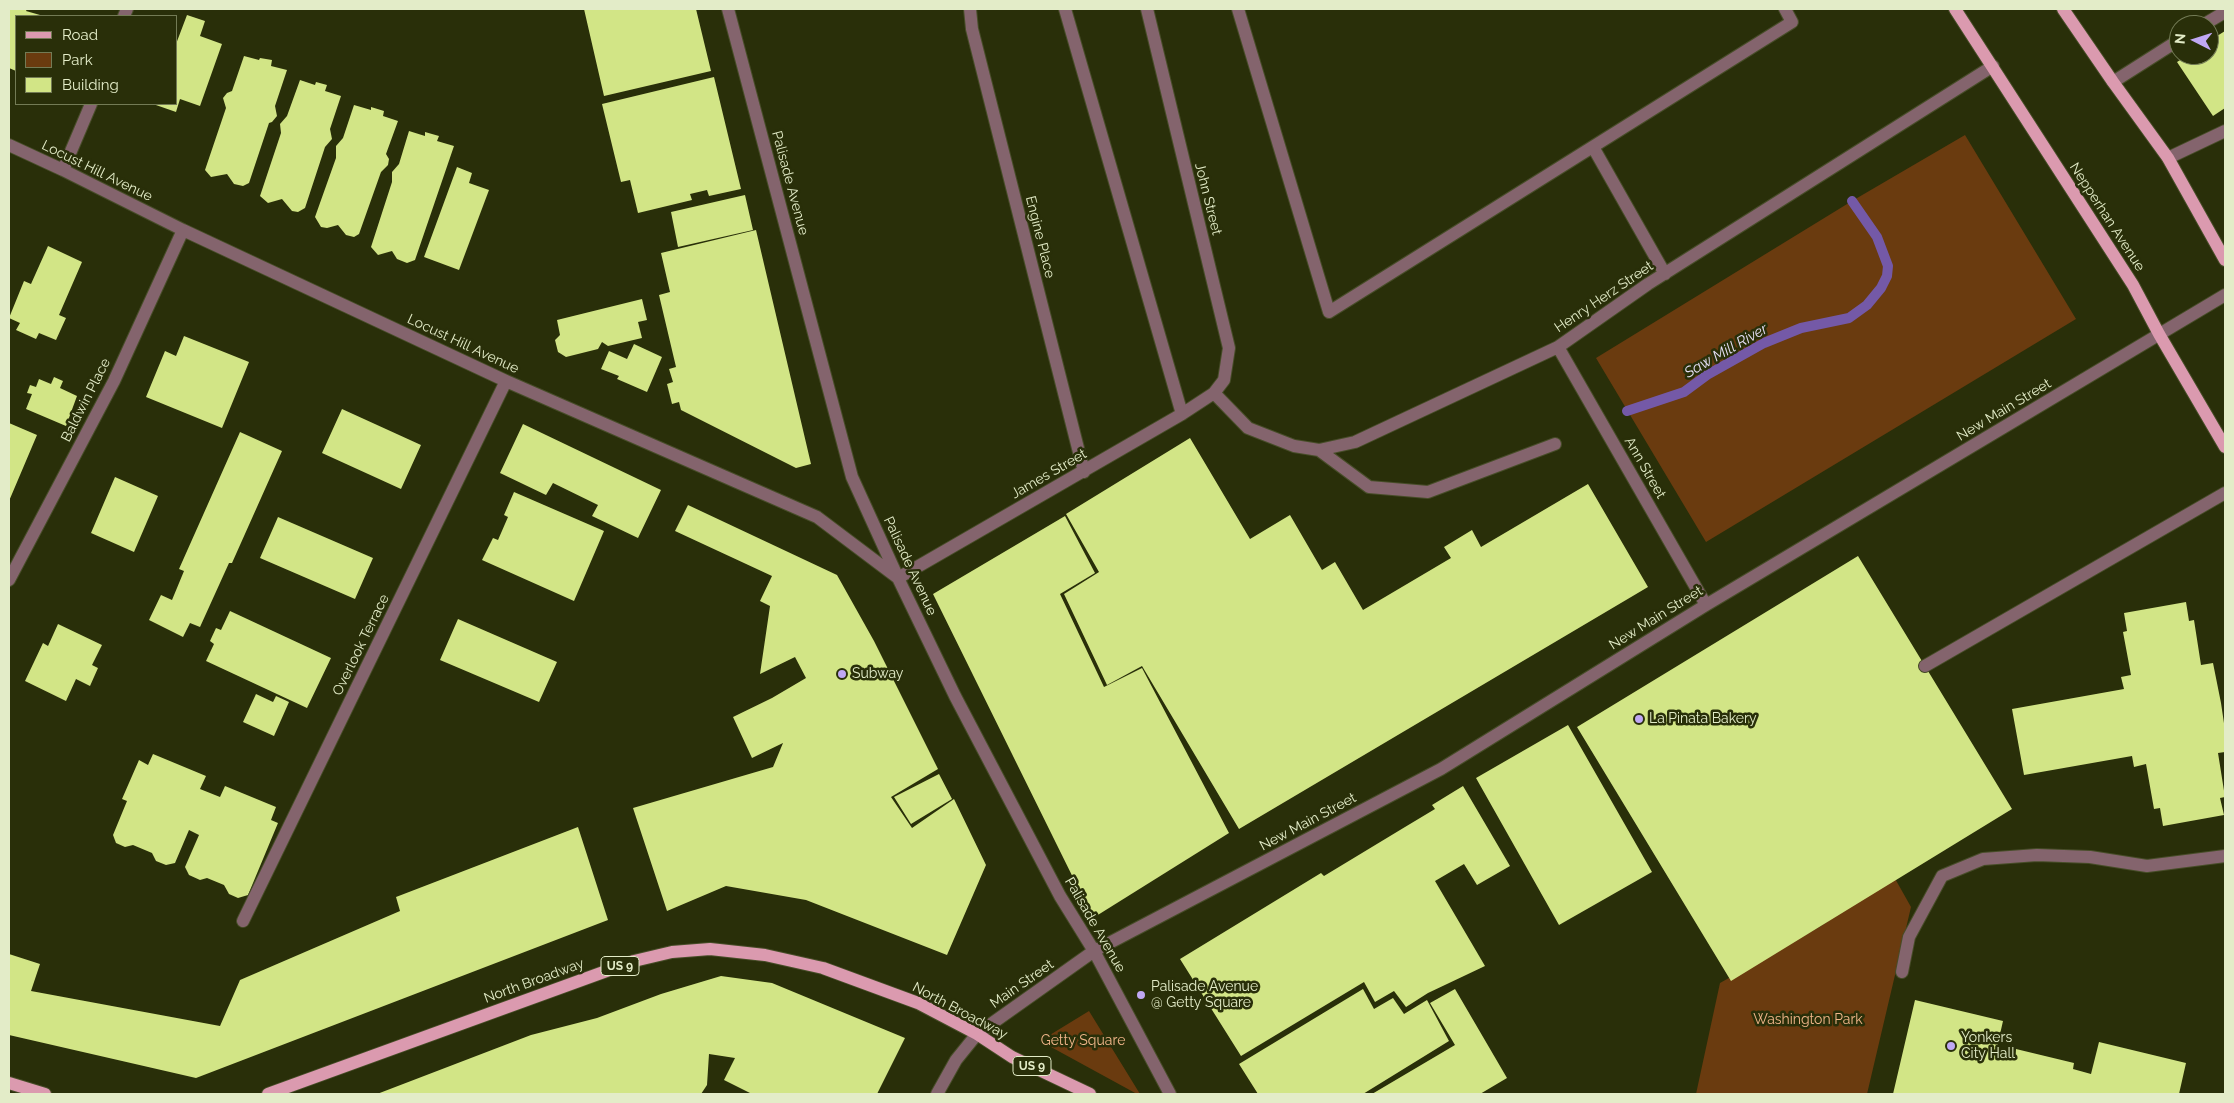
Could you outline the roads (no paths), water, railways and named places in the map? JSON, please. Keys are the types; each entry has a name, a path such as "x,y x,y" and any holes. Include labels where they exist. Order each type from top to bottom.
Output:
{"main road":[{"name":"Nepperhan Avenue","path":"1955,9 2133,285 2159,334 2225,447"},
{"path":"2063,9 2168,158 2225,260"},
{"name":"North Broadway","path":"277,1093 634,961 672,952 710,949 765,955 823,968 918,1002 977,1034 1012,1057 1090,1094"},
{"path":"9,1083 45,1094"}],"street":[{"name":"Palisade Avenue","path":"728,9 852,477 955,696 1060,896 1094,951 1170,1094"},
{"name":"Engine Place","path":"970,9 972,29 1084,472"},
{"path":"1065,9 1182,414"},
{"name":"John Street","path":"1147,9 1229,348 1224,380 1214,393"},
{"path":"1238,9 1329,312 1792,22 1785,9"},
{"path":"2113,82 2169,46"},
{"name":"Henry Herz Street","path":"1214,393 1248,428 1294,446 1318,450 1355,442 1558,347 1665,274 1993,66"},
{"path":"63,170 91,105"},
{"path":"2168,158 2225,131"},
{"name":"Locust Hill Avenue","path":"9,145 183,230 506,381 817,517 898,578"},
{"path":"1593,147 1665,274"},
{"name":"Baldwin Place","path":"9,580 114,380 183,230"},
{"name":"New Main Street","path":"1094,951 1441,769 1706,605 2225,295"},
{"name":"Ann Street","path":"1558,347 1706,605"},
{"name":"Overlook Terrace","path":"243,921 506,381"},
{"name":"James Street","path":"898,578 1084,472 1214,393"},
{"path":"1318,450 1369,487 1428,492 1555,444"},
{"path":"1925,666 2225,493"},
{"path":"1902,972 1909,937 1942,876 1983,859 2037,855 2090,857 2147,866 2225,856"},
{"name":"Main Street","path":"937,1094 956,1060 977,1034 1094,951"}],"waterway":[{"name":"Saw Mill River","path":"1627,411 1684,392 1707,375 1764,343 1801,328 1849,318 1867,305 1881,288 1887,276 1888,266 1877,237 1852,201"}],"place":[{"name":"Subway","path":"842,674"},
{"name":"La Pinata Bakery","path":"1639,719"},
{"name":"Palisade Avenue @ Getty Square","path":"1141,995"},
{"name":"Yonkers City Hall","path":"1951,1046"}],"park label":[{"name":"Washington Park","path":"1808,1020"},
{"name":"Getty Square","path":"1083,1041"}]}
